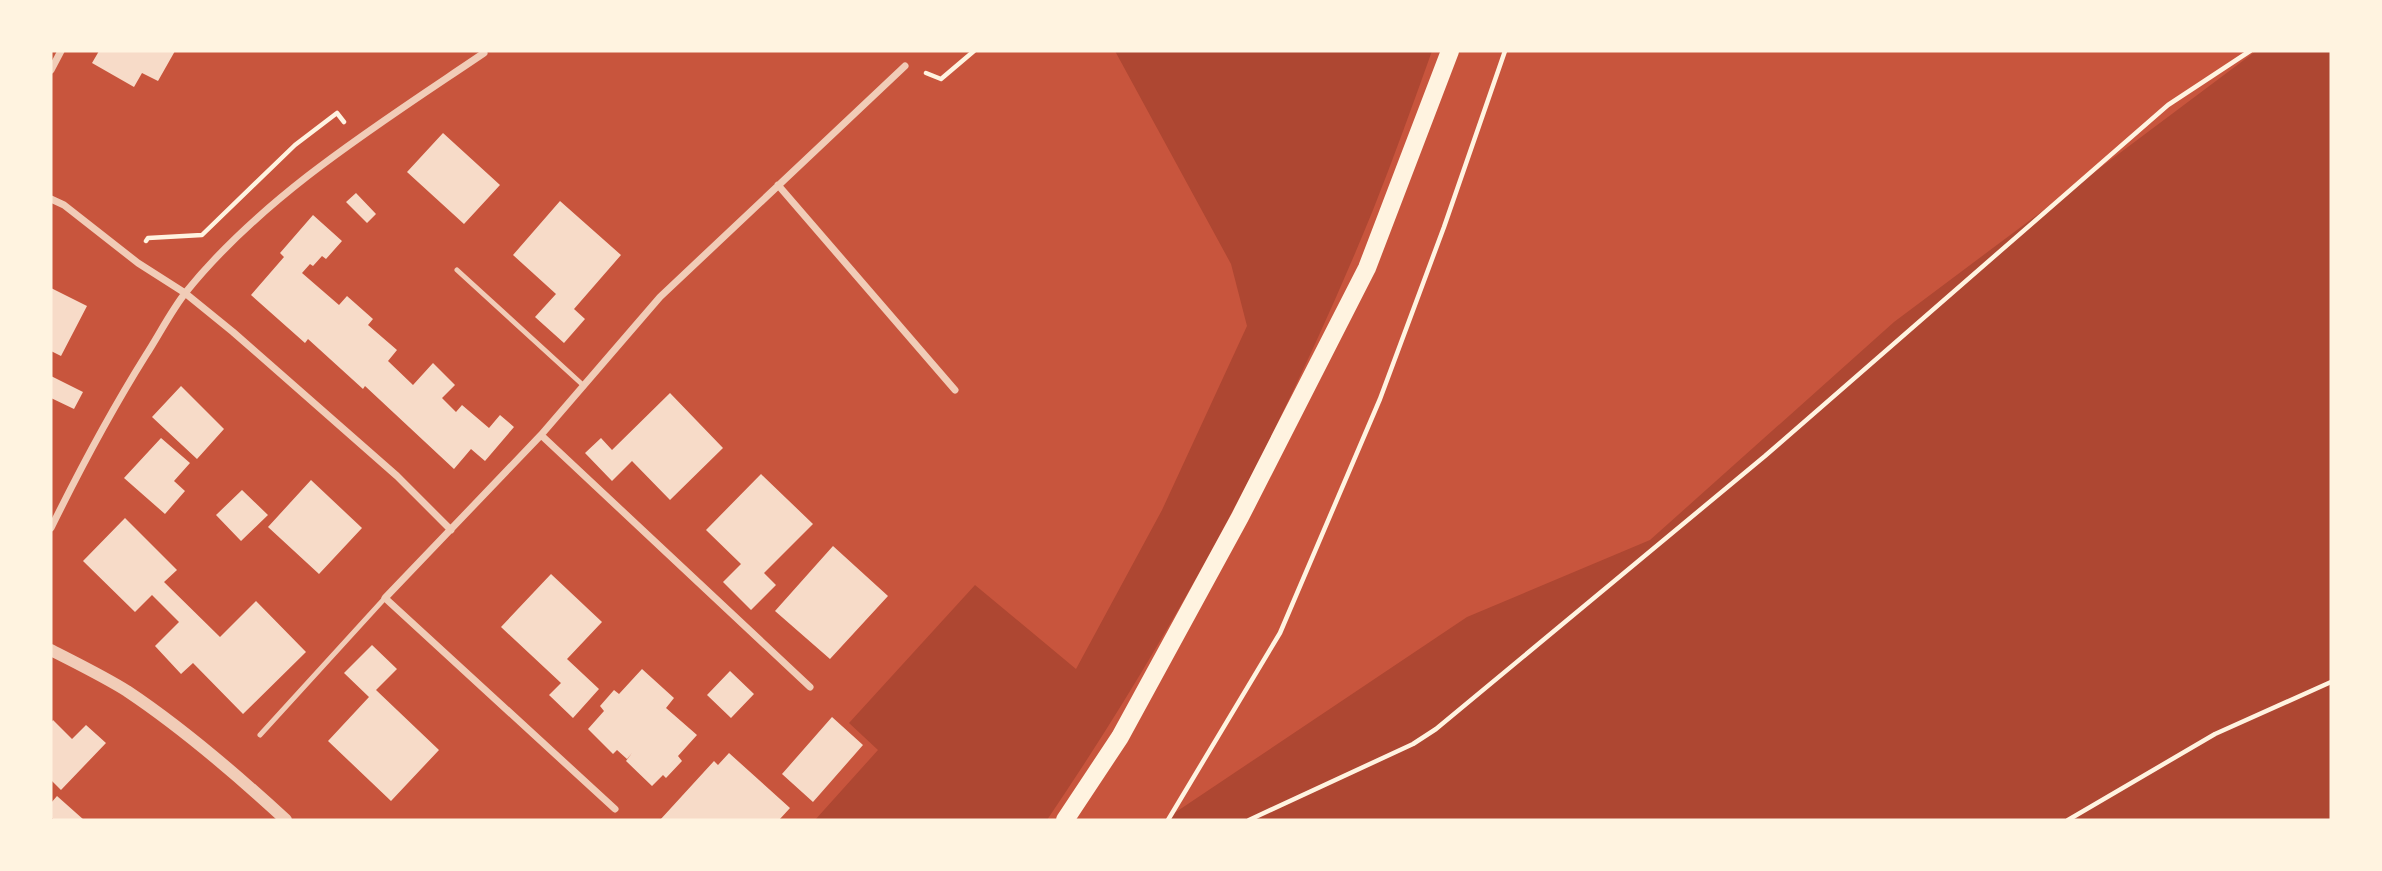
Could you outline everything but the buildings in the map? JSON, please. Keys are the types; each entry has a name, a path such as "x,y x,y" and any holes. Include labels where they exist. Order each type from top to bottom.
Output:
{"main road":[{"path":"1065,820 1120,737 1194,603 1367,268 1450,51"}],"street":[{"path":"51,70 61,51"},
{"path":"51,528 110,413 185,293 268,210 358,139 484,52"},
{"path":"615,809 386,598 541,435 660,297 905,66"},
{"path":"779,185 955,390"},
{"path":"51,199 64,205 131,257 185,293 338,422 451,530"},
{"path":"541,435 810,687"},
{"path":"51,650 126,690 168,720 229,768 286,820"}],"lane":[{"path":"457,270 584,386"},
{"path":"260,735 386,598"}],"path":[{"path":"905,66 941,79 974,51"},
{"path":"1168,820 1285,620 1380,399 1505,51"},
{"path":"1250,820 1413,744 1436,729 1765,457 2168,105 2250,51"},
{"path":"131,257 148,238 202,235 296,145 337,113 358,139"},
{"path":"2068,820 2215,734 2331,682"}],"shaded area":[{"path":"1115,51 1432,51 1373,210 1304,369 1266,446 1141,674 1047,820 815,820 878,750 849,723 975,585 1076,669 1162,510 1247,326 1231,264"},
{"path":"2256,51 2331,51 2331,820 1164,820 1467,617 1650,540 1894,322"}]}
